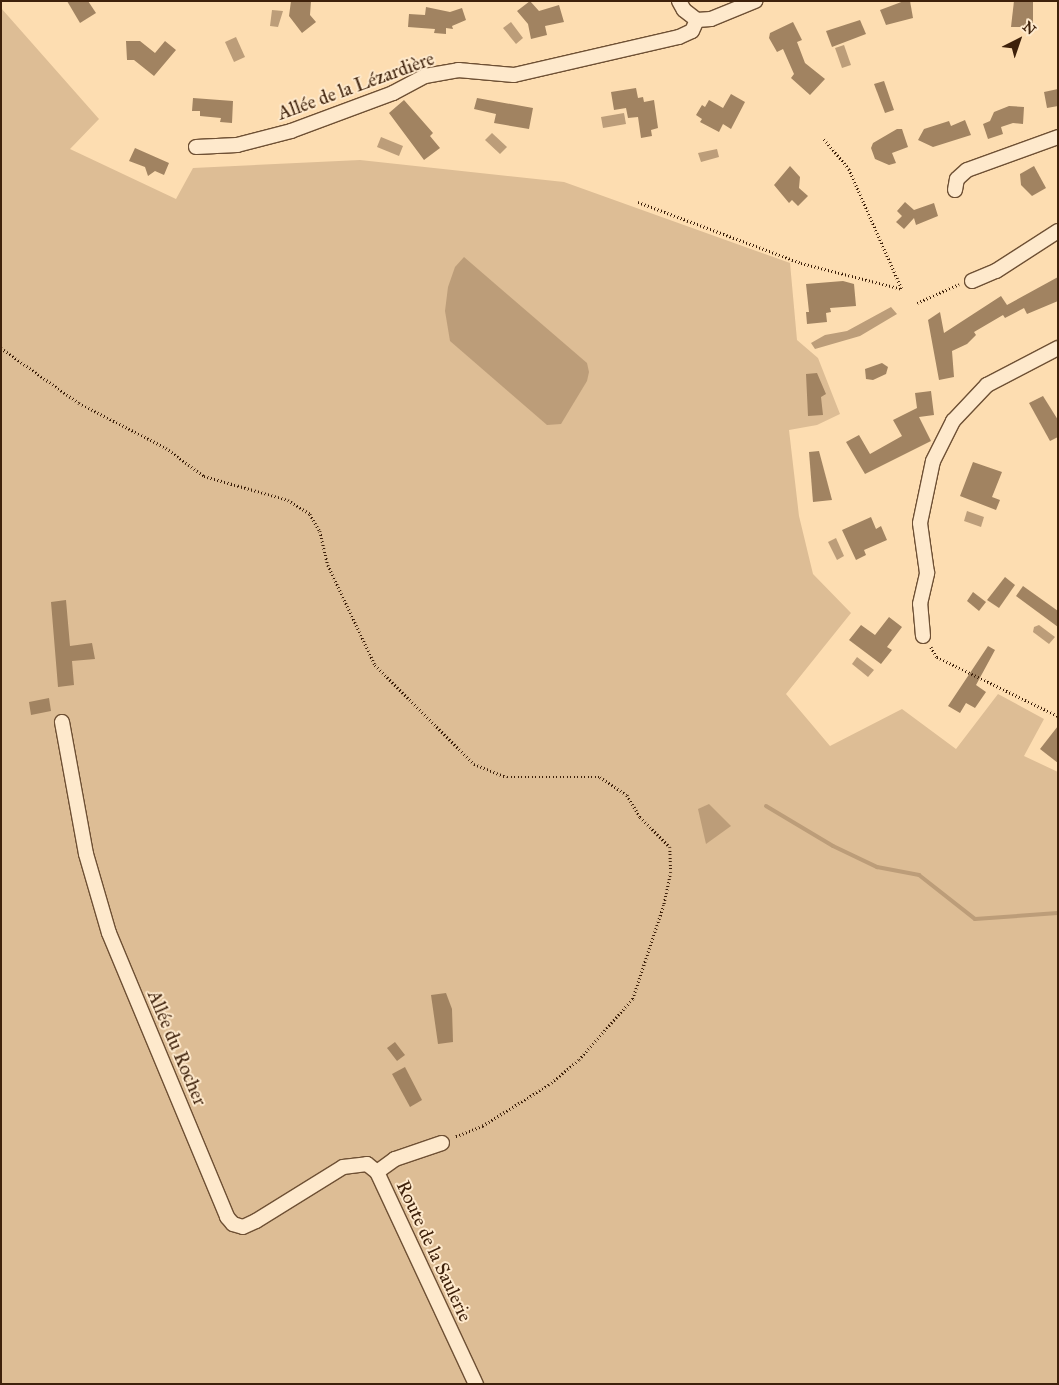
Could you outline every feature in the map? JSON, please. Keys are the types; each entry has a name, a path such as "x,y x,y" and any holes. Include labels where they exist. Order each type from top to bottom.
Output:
{"street":[{"path":"679,1 684,10 698,20 710,19 755,1"},
{"name":"Allée de la Lézardière","path":"196,147 237,145 291,131 393,93 425,76 458,70 514,75 679,37 692,31 698,20"},
{"path":"955,190 957,179 967,170 1058,137"},
{"path":"972,281 996,271 1058,231"},
{"path":"923,636 920,604 927,574 920,523 933,461 953,421 987,385 1058,348"},
{"name":"Allée du Rocher","path":"62,722 86,854 109,933 227,1217 233,1224 243,1227 256,1221 343,1167 367,1164 377,1172"},
{"name":"Route de la Saulerie","path":"442,1144 395,1159 377,1172 476,1384"}],"path":[{"path":"638,202 801,263 902,289 849,170 824,139"},
{"path":"917,303 948,287 972,281"},
{"path":"1,348 78,403 166,448 204,476 288,500 310,514 320,531 328,565 375,665 474,764 507,778 600,777 626,795 640,817 670,847 671,872 664,904 633,1000 579,1060 549,1085 483,1126 442,1144"},
{"path":"923,636 938,657 1058,716"}],"shaded area":[{"path":"1,8 99,119 70,149 176,199 193,168 360,160 564,182 790,263 797,340 818,358 840,414 817,425 789,430 799,516 813,574 851,613 786,694 830,746 902,709 956,749 998,694 1044,719 1024,756 1058,772 1058,1384 1,1384"},
{"path":"272,10 283,11 278,27 270,26"},
{"path":"511,22 523,38 516,44 503,28"},
{"path":"236,37 245,57 234,62 225,42"},
{"path":"844,45 851,65 842,68 835,48"},
{"path":"624,113 626,124 603,128 601,117"},
{"path":"492,133 507,147 500,154 485,140"},
{"path":"381,137 403,146 399,156 377,147"},
{"path":"717,149 719,157 701,162 698,153"},
{"path":"464,257 587,363 589,372 587,381 561,424 547,425 450,341 445,311 448,287 455,267"},
{"path":"891,307 897,314 860,336 815,349 811,343 825,335 847,331"},
{"path":"967,511 984,517 981,527 964,521"},
{"path":"836,538 844,556 837,560 828,542"},
{"path":"1039,625 1055,637 1049,644 1033,632 1034,627"},
{"path":"857,657 874,670 868,677 852,664"},
{"path":"709,804 731,826 706,844 698,809"}],"building":[{"path":"67,1 88,1 96,13 80,23"},
{"path":"291,1 311,1 310,15 316,22 302,33 289,16"},
{"path":"530,1 539,11 559,5 564,22 545,26 547,35 531,39 528,24 517,11"},
{"path":"904,1 910,1 913,18 886,25 880,10"},
{"path":"1014,1 1033,1 1033,27 1011,27"},
{"path":"426,7 450,12 462,8 466,20 452,26 453,29 446,28 446,34 434,33 435,29 408,27 409,14 425,15"},
{"path":"860,20 866,34 832,47 826,31"},
{"path":"793,22 802,40 797,42 805,63 825,79 810,95 791,78 794,74 783,49 777,52 769,38 770,33"},
{"path":"126,41 140,41 155,53 165,41 176,50 154,76 134,60 127,60"},
{"path":"884,81 894,110 885,113 874,84"},
{"path":"636,88 638,98 643,97 644,102 654,100 658,128 651,130 652,136 641,138 638,117 628,118 626,108 614,110 611,92"},
{"path":"1058,89 1058,106 1047,108 1044,92"},
{"path":"731,94 745,102 731,129 723,124 719,132 700,122 702,119 696,115 702,105 705,107 709,100 723,108"},
{"path":"193,98 233,101 232,123 220,122 221,118 200,116 200,111 192,111"},
{"path":"477,98 533,108 529,129 494,123 496,114 474,109"},
{"path":"404,100 433,133 430,136 440,148 424,160 389,113"},
{"path":"1009,106 1024,107 1023,124 1013,123 1001,127 1003,134 988,139 983,124 990,121 994,112"},
{"path":"965,120 971,135 933,147 918,140 924,129 949,121 951,126"},
{"path":"897,129 902,129 908,147 892,153 896,163 889,165 875,159 871,148 873,143"},
{"path":"135,148 169,163 164,175 155,171 148,176 145,167 129,161"},
{"path":"790,166 800,177 799,188 808,196 798,206 792,200 789,203 774,185"},
{"path":"1034,166 1046,188 1032,196 1021,185 1020,174"},
{"path":"905,202 914,210 934,203 938,216 916,225 914,218 904,229 896,222 902,216 897,211"},
{"path":"1058,277 1058,301 1027,314 1024,308 1005,318 1003,315 974,332 976,335 967,344 952,351 954,377 939,380 928,320 940,312 944,333 1001,296 1007,305"},
{"path":"843,281 854,284 856,306 830,308 831,312 826,313 827,322 807,324 806,312 809,312 806,284"},
{"path":"882,363 888,367 886,374 873,380 866,379 865,369"},
{"path":"817,373 826,394 821,397 823,415 808,416 806,374"},
{"path":"931,391 934,415 919,417 931,441 865,474 846,442 859,435 870,454 902,436 893,420 917,408 915,393"},
{"path":"1043,396 1058,420 1058,437 1050,441 1029,403"},
{"path":"819,451 832,500 813,502 809,452"},
{"path":"973,462 1002,472 992,497 1000,500 996,510 960,496"},
{"path":"871,517 876,529 881,526 887,540 864,550 866,555 856,560 842,530"},
{"path":"1005,577 1015,585 999,608 987,600"},
{"path":"1023,586 1058,611 1058,627 1016,596"},
{"path":"973,592 986,602 979,611 967,601"},
{"path":"66,600 70,646 92,643 95,659 72,661 74,685 58,687 51,602"},
{"path":"889,617 902,627 887,647 892,650 881,664 849,640 861,625 875,635"},
{"path":"988,646 995,650 976,685 986,692 975,708 966,703 960,713 948,706"},
{"path":"49,698 51,711 31,715 29,702"},
{"path":"1058,726 1058,763 1040,749"},
{"path":"446,993 452,1009 453,1042 438,1044 431,995"},
{"path":"395,1042 405,1055 397,1061 387,1048"},
{"path":"405,1067 422,1100 410,1107 392,1074"}],"waterway":[{"path":"766,806 833,846 877,867 919,875 975,919 1058,913"}]}
